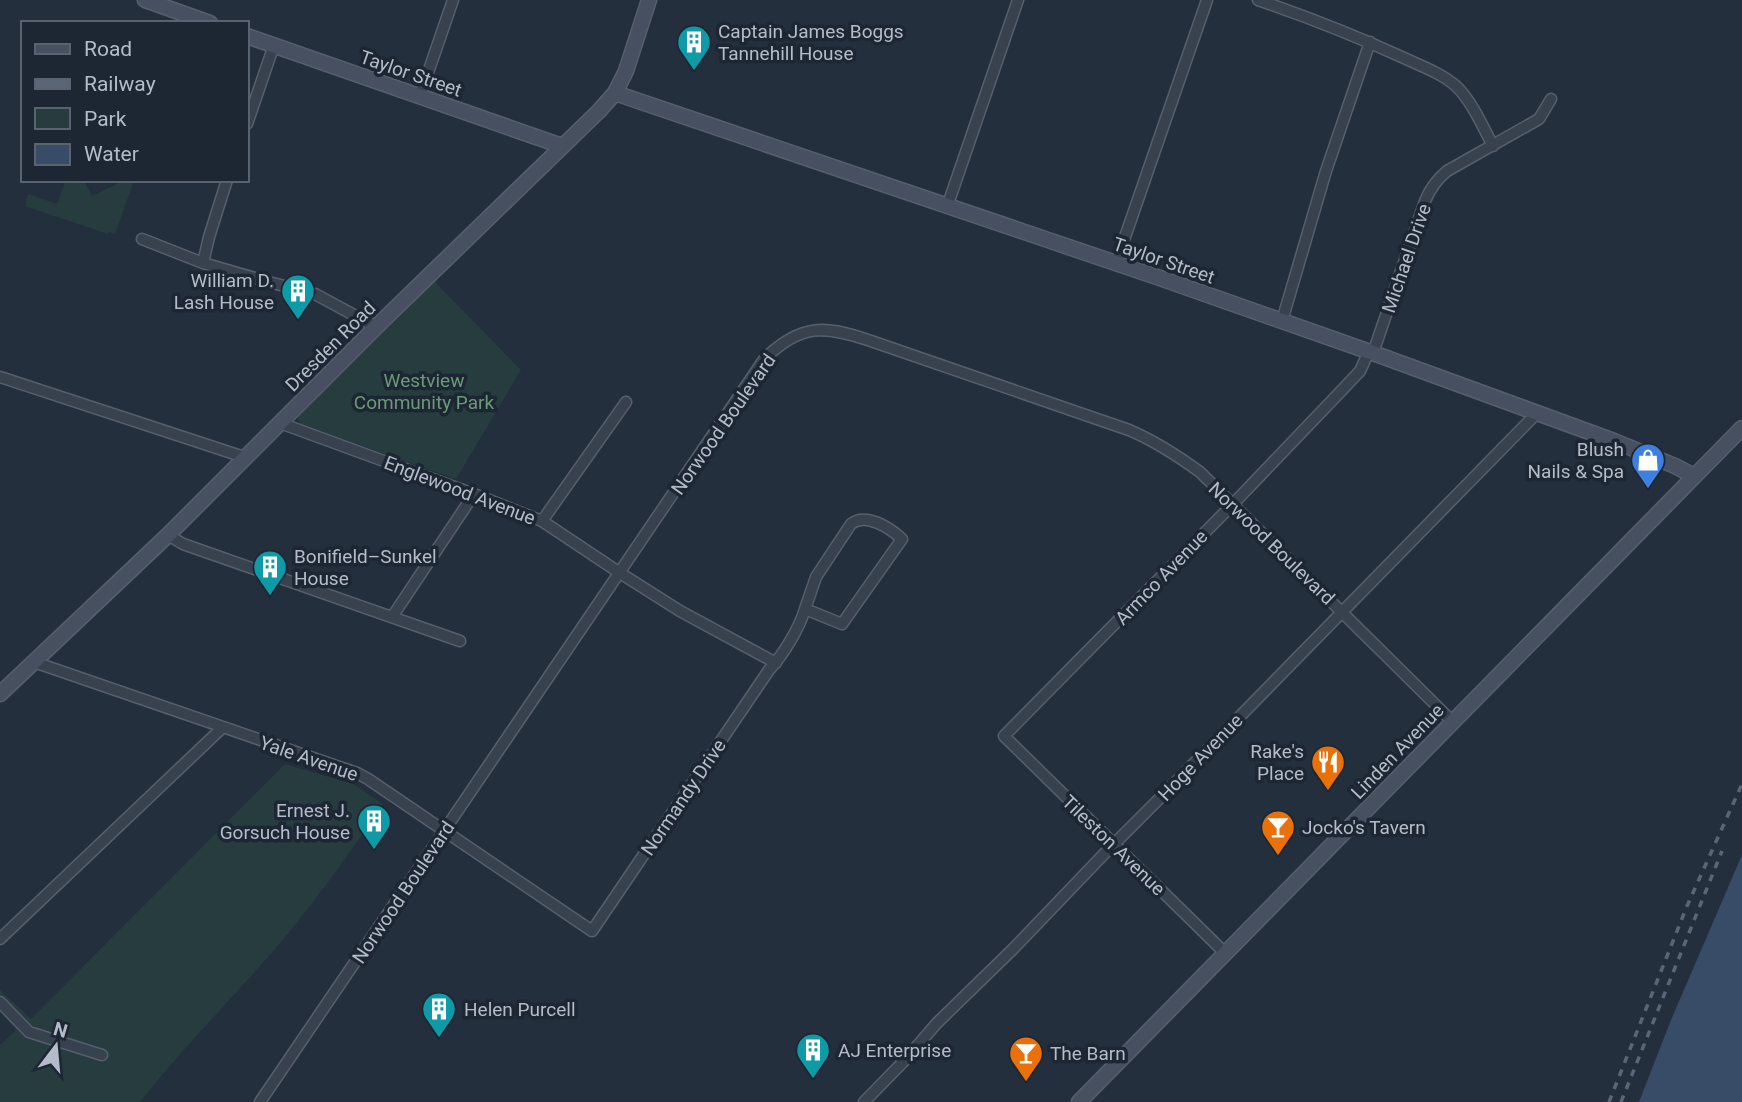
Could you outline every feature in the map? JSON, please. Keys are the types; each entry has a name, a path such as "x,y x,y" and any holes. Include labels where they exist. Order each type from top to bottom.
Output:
{"street":[{"path":"145,0 204,21"},
{"path":"419,96 453,0"},
{"name":"Dresden Road","path":"2,689 168,535 376,327 599,111 615,93 649,0"},
{"path":"947,207 1017,0"},
{"path":"1115,263 1207,0"},
{"path":"1258,0 1370,42 1438,74 1459,89 1493,145"},
{"name":"Taylor Street","path":"248,36 562,146"},
{"path":"1282,321 1326,171 1370,42"},
{"path":"248,121 274,45"},
{"name":"Taylor Street","path":"615,93 1371,352 1538,412 1694,476"},
{"name":"Michael Drive","path":"1371,352 1430,189 1447,172 1539,118 1551,99"},
{"path":"203,262 226,182"},
{"path":"142,239 203,262 315,294 376,327"},
{"name":"Norwood Boulevard","path":"260,1102 765,358 784,342 808,331 840,331 1129,430 1175,454 1200,472 1453,722"},
{"name":"Armco Avenue","path":"1004,736 1233,504 1360,371 1371,352"},
{"path":"0,377 244,457"},
{"path":"542,521 625,402"},
{"name":"Hoge Avenue","path":"864,1102 937,1023 1013,949 1538,412"},
{"name":"Englewood Avenue","path":"280,423 542,521 680,611 775,663"},
{"name":"Linden Avenue","path":"1079,1102 1742,428"},
{"path":"392,617 474,494"},
{"name":"Normandy Drive","path":"592,931 775,663 802,620 805,609 816,577 851,524 865,519 892,530 902,539 842,624 805,609"},
{"path":"168,535 194,548 460,641"},
{"name":"Yale Avenue","path":"34,662 357,773 592,931"},
{"path":"0,939 222,728"},
{"name":"Tileston Avenue","path":"1004,736 1226,953"},
{"path":"0,1002 29,1032 102,1055"}],"green space":[{"path":"65,182 85,182 92,196 119,182 133,182 115,234 25,206 28,194 57,204"},
{"name":"Westview Community Park","path":"433,280 521,370 456,479 300,424 298,419 298,413"},
{"path":"285,764 353,784 383,804 334,874 281,942 140,1102 0,1102 0,1045 16,1030 0,1012 0,990 31,1019"}],"water":[{"path":"1742,855 1742,1102 1639,1102 1671,1020"}],"railway":[{"path":"1609,1102 1687,906 1742,784"},
{"path":"1621,1102 1722,851"}],"place":[{"name":"Captain James Boggs Tannehill House","path":"694,72"},
{"name":"William D. Lash House","path":"298,321"},
{"name":"Blush Nails & Spa","path":"1648,490"},
{"name":"Bonifield–Sunkel House","path":"270,597"},
{"name":"Rake's Place","path":"1328,792"},
{"name":"Ernest J. Gorsuch House","path":"374,851"},
{"name":"Jocko's Tavern","path":"1278,857"},
{"name":"Helen Purcell","path":"439,1039"},
{"name":"AJ Enterprise","path":"813,1080"},
{"name":"The Barn","path":"1026,1083"}]}
